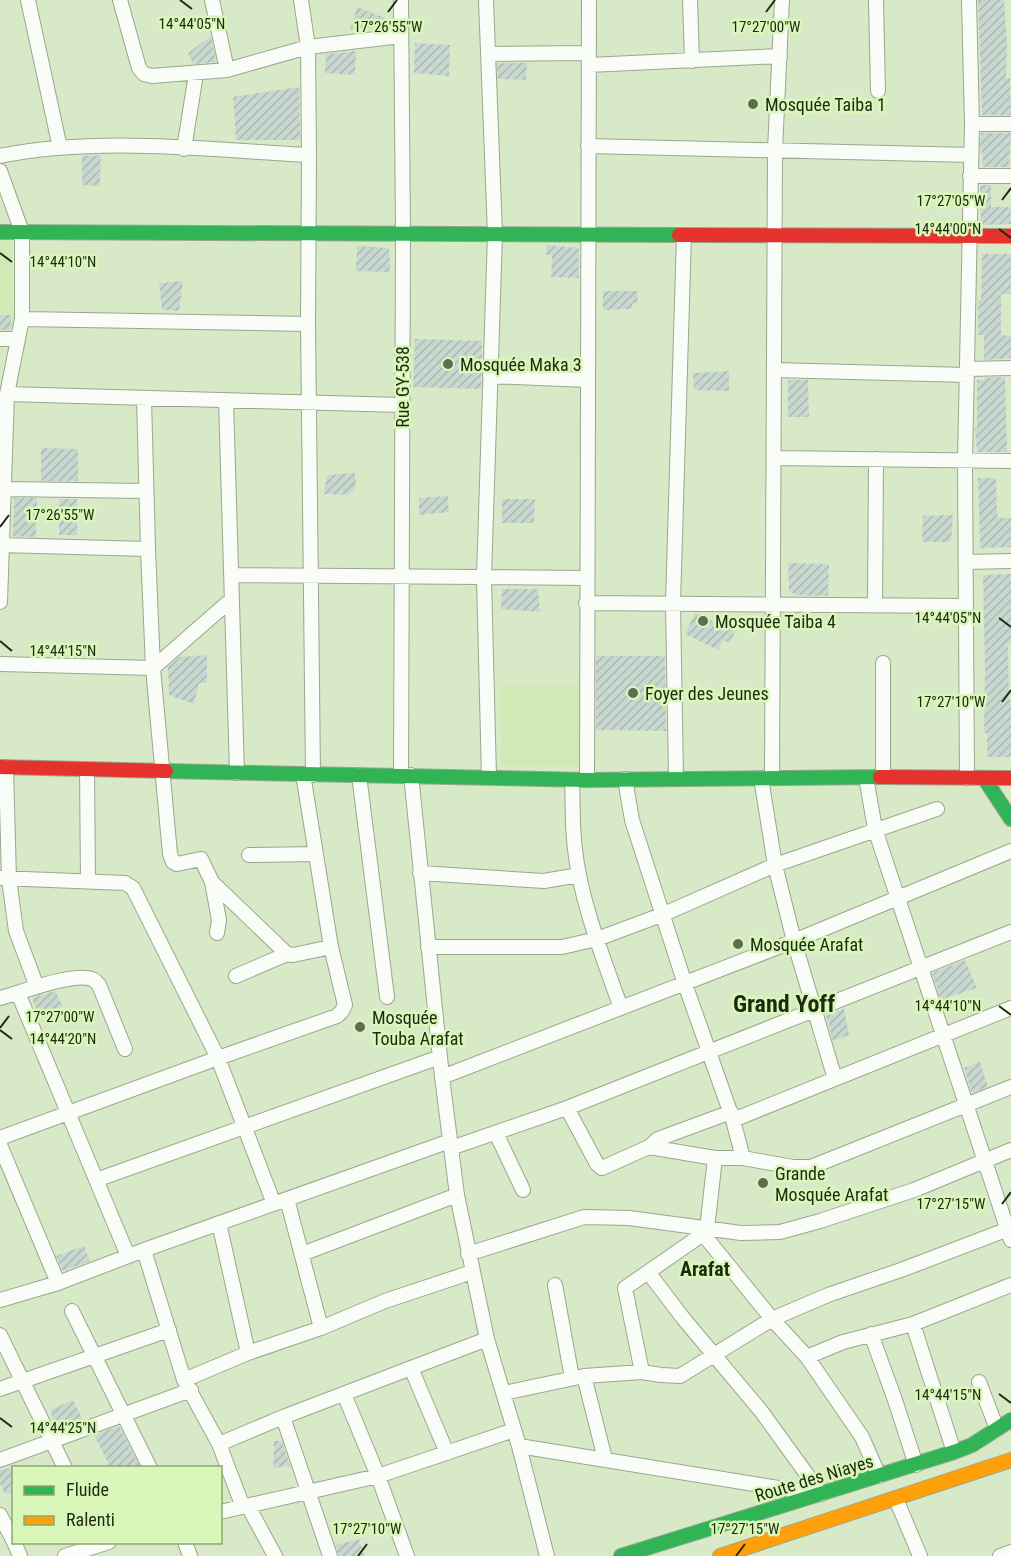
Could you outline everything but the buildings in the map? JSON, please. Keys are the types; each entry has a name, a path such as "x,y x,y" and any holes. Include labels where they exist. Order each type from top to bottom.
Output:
{"street":[{"path":"28,0 60,148"},
{"path":"120,0 139,68 144,74 152,76 227,70 308,47 401,36"},
{"path":"212,0 227,70"},
{"path":"0,1138 337,1016 345,1005 331,947 316,854 308,775 310,233 308,47 301,0"},
{"name":"Rue GY-538","path":"401,0 403,234 401,577 406,775 420,873 457,1195 487,1339 519,1446 547,1556"},
{"path":"486,0 495,234 484,577 489,777"},
{"path":"587,780 589,0"},
{"path":"690,0 692,61"},
{"path":"782,0 775,150 774,458 767,778 775,865 794,941 834,1078"},
{"path":"876,0 878,91"},
{"path":"967,778 966,460 972,124 969,0"},
{"path":"488,54 692,61 780,56"},
{"path":"184,149 196,74"},
{"path":"972,124 1011,124"},
{"path":"0,156 60,148 129,146 309,155"},
{"path":"588,146 971,155"},
{"path":"0,171 22,232 22,319 7,394 0,602"},
{"path":"970,176 1011,176"},
{"path":"0,232 1011,236"},
{"path":"676,778 673,603 684,235"},
{"path":"22,319 308,324"},
{"path":"0,339 18,339"},
{"path":"774,369 967,372 1011,368"},
{"path":"490,376 588,380"},
{"path":"7,394 402,405"},
{"path":"144,398 153,668 170,854 173,862 177,864 201,859 212,882 218,909 217,933"},
{"path":"226,400 237,773"},
{"path":"774,458 1011,461"},
{"path":"875,605 876,459"},
{"path":"4,489 146,491"},
{"path":"1,545 148,549"},
{"path":"966,562 1011,561"},
{"path":"232,575 587,578"},
{"path":"0,664 153,668 232,599"},
{"path":"586,603 966,606"},
{"path":"883,663 883,777"},
{"path":"37,987 16,931 5,879 3,767 572,780 1011,778"},
{"path":"87,770 88,881"},
{"path":"359,775 387,997"},
{"path":"504,1393 578,1377 642,1372 680,1376 772,1318 828,1295 1010,1232 875,829 866,777"},
{"path":"984,778 1011,819"},
{"path":"625,779 632,820 685,984 732,1116 743,1158"},
{"path":"572,780 574,848 579,875 597,939 621,1008"},
{"path":"428,947 562,948 597,939 664,914 775,865 937,809"},
{"path":"442,1077 794,941 1011,850"},
{"path":"249,855 316,854"},
{"path":"420,873 544,881 579,875"},
{"path":"5,879 125,883 133,888 218,1058 244,1127 281,1202 302,1254 321,1328"},
{"path":"212,882 287,954"},
{"path":"0,1300 58,1283 219,1223 451,1144 496,1133 567,1108 1011,932"},
{"path":"236,976 287,954 293,955 331,947"},
{"path":"0,998 78,978 92,979 99,985 124,1048"},
{"path":"18,993 128,1256"},
{"path":"567,1108 597,1164 602,1168 649,1147 658,1139 732,1116 943,1037 1011,1008"},
{"path":"96,1180 440,1057"},
{"path":"649,1147 715,1158 743,1158 793,1167 811,1167 1011,1087"},
{"path":"496,1133 523,1190"},
{"path":"0,1145 58,1283"},
{"path":"468,1254 584,1217 629,1218 705,1231 780,1232 914,1190 1011,1150"},
{"path":"715,1158 705,1231 772,1318 807,1357 862,1437 879,1476"},
{"path":"302,1254 457,1195"},
{"path":"219,1223 248,1353"},
{"path":"642,1372 624,1291 627,1286 705,1231"},
{"path":"144,1250 187,1385 219,1444 245,1507 275,1556"},
{"path":"0,1460 124,1415 248,1353 321,1328 385,1301 472,1272"},
{"path":"648,1272 683,1318 761,1411 821,1494"},
{"path":"555,1285 578,1377 605,1460"},
{"path":"807,1357 843,1342 912,1323 1011,1285"},
{"path":"72,1311 150,1466"},
{"path":"912,1323 954,1452"},
{"path":"0,1389 169,1330"},
{"path":"871,1334 916,1465"},
{"path":"0,1335 64,1466"},
{"path":"219,1444 487,1339"},
{"path":"411,1368 447,1453"},
{"path":"979,1382 997,1429"},
{"path":"344,1394 378,1476 407,1556"},
{"path":"283,1417 330,1556"},
{"name":"Route des Niayes","path":"621,1556 954,1452 972,1445 1011,1420"},
{"path":"222,1512 378,1476 514,1430"},
{"path":"519,1446 821,1494"},
{"path":"720,1556 1011,1460"},
{"path":"897,1499 920,1556"},
{"path":"0,1515 12,1538"},
{"path":"65,1556 107,1546"},
{"path":"1000,1556 1011,1552"}],"shaded area":[{"path":"0,235 11,235 14,328 0,328"},
{"path":"500,685 582,685 581,766 501,766"}],"traffic: fast":[{"path":"0,232 679,235"},
{"path":"166,771 587,780 880,777"},
{"path":"984,778 1011,819"},
{"path":"621,1556 954,1452 972,1445 1011,1420"}],"traffic: slow":[{"path":"720,1556 1011,1460"}],"traffic: jam":[{"path":"679,235 1011,236"},
{"path":"0,767 166,771"},
{"path":"880,777 1011,778"}],"place":[{"name":"Mosquée Taiba 1","path":"753,104"},
{"name":"Mosquée Maka 3","path":"448,364"},
{"name":"Mosquée Taiba 4","path":"703,621"},
{"name":"Foyer des Jeunes","path":"633,693"},
{"name":"Mosquée Arafat","path":"738,944"},
{"name":"Mosquée Touba Arafat","path":"360,1027"},
{"name":"Grande Mosquée Arafat","path":"763,1183"}],"district":[{"name":"Grand Yoff","path":"784,1004"},
{"name":"Arafat","path":"705,1269"}]}
